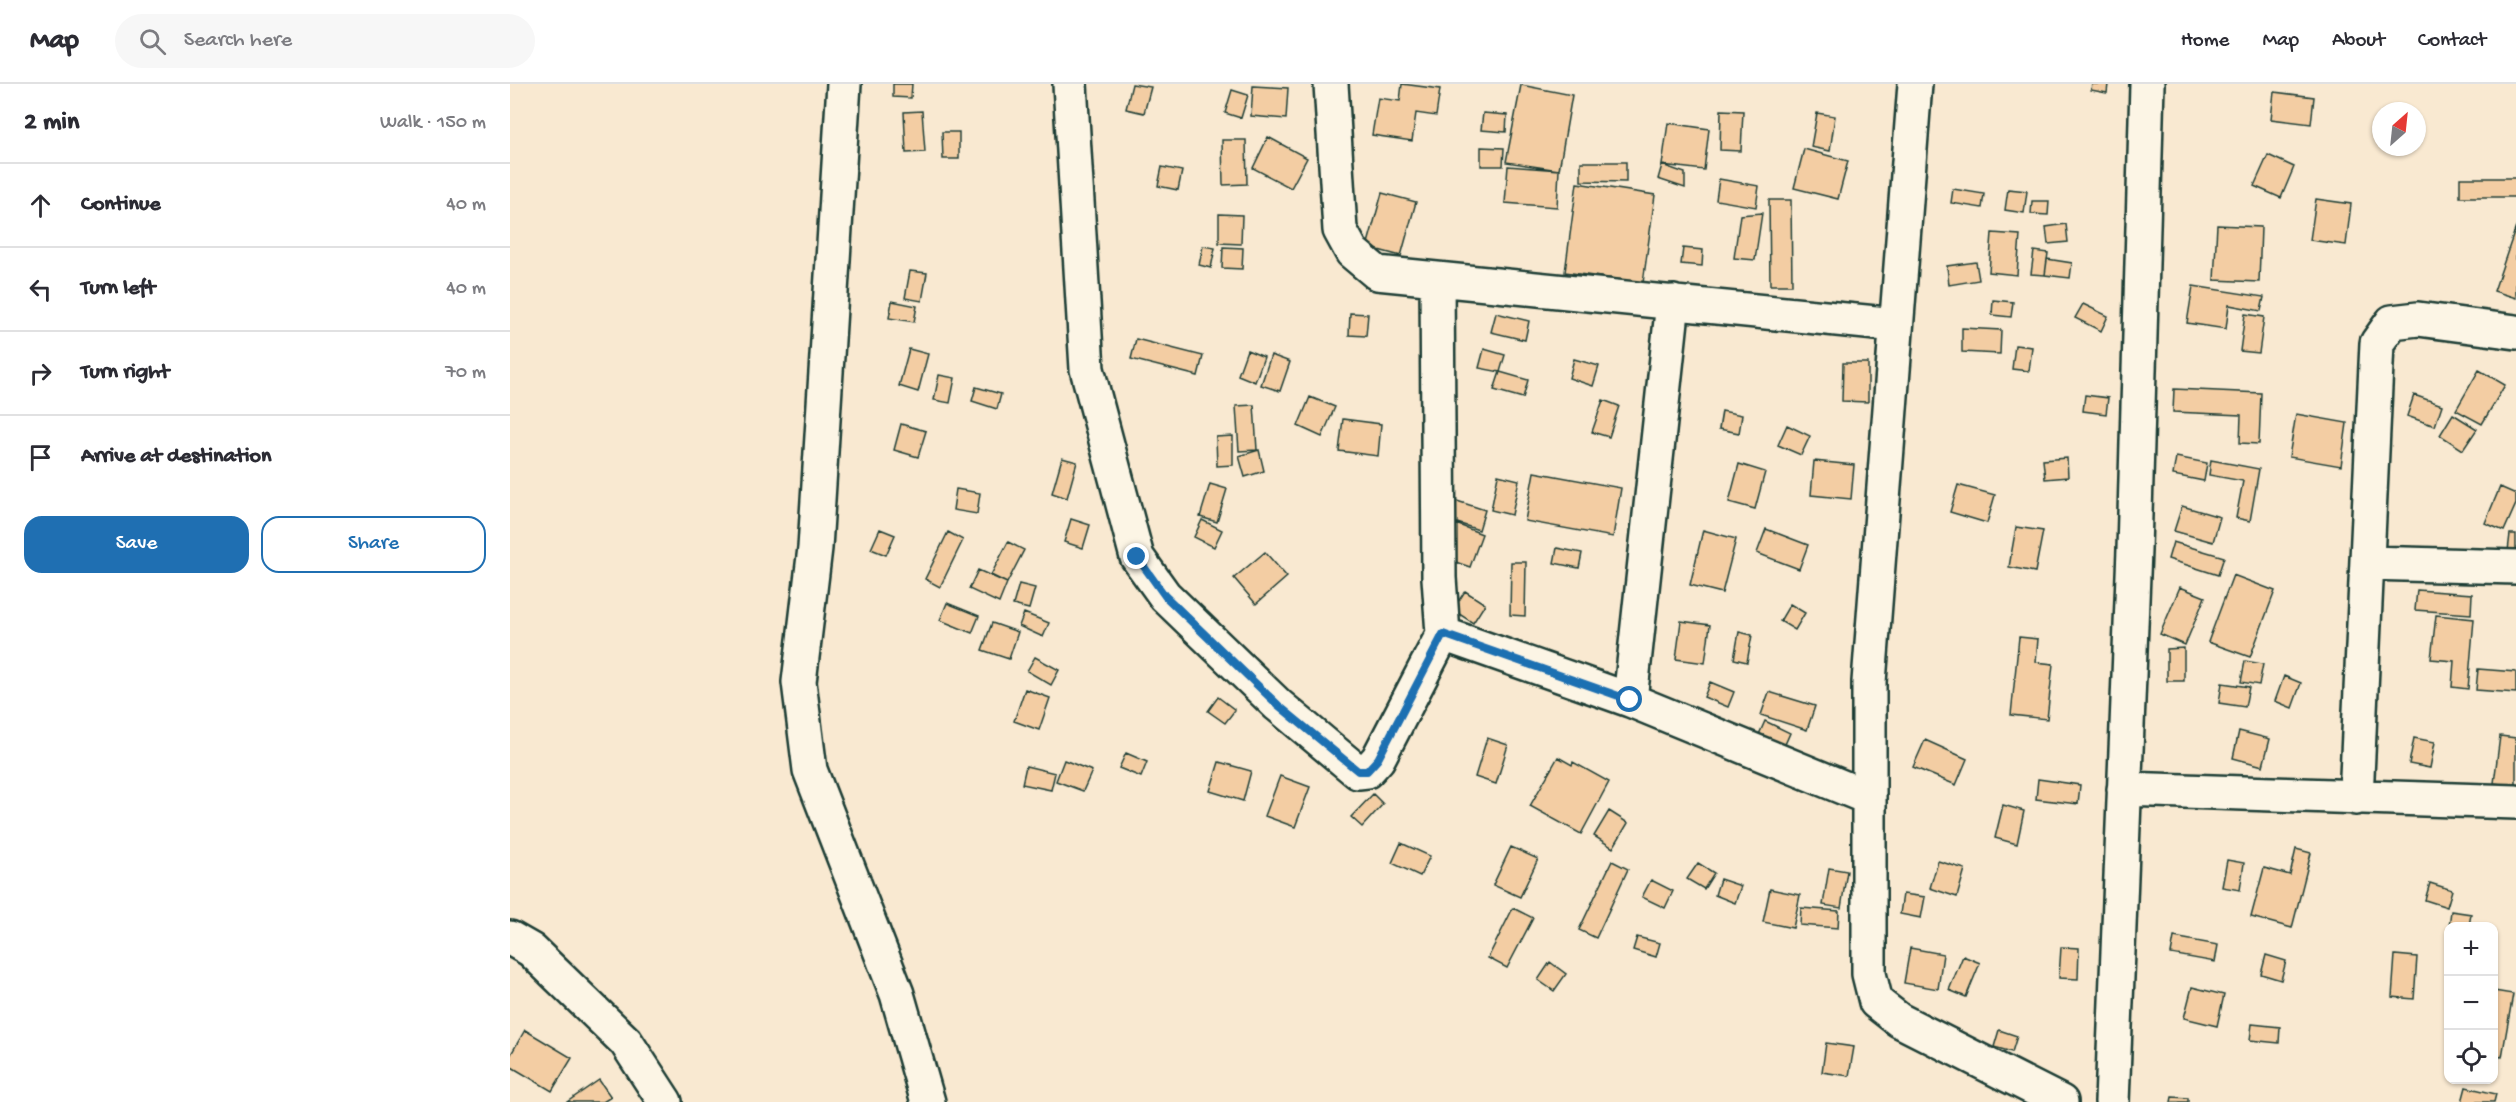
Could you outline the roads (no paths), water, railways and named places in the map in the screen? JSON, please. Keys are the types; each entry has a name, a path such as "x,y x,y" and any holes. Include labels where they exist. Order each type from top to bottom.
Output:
{"street":[{"path":"844,84 815,548 799,682 810,770 897,994 928,1102"},
{"path":"1070,84 1087,369 1137,557 1165,596 1278,705 1358,771 1367,771 1378,759 1443,634 1439,578 1437,279"},
{"path":"1330,84 1340,230 1352,252 1377,273 1896,325"},
{"path":"2112,1102 2134,538 2147,84"},
{"path":"1908,85 1896,325 1869,681 1869,974 1876,1002 1899,1020 2061,1102"},
{"path":"1630,700 1673,302"},
{"path":"2356,798 2377,343 2392,322 2418,320 2516,332"},
{"path":"2367,563 2516,567"},
{"path":"1443,634 1630,700 1869,798"},
{"path":"2124,789 2516,802"},
{"path":"510,938 531,950 626,1042 664,1102"}]}
